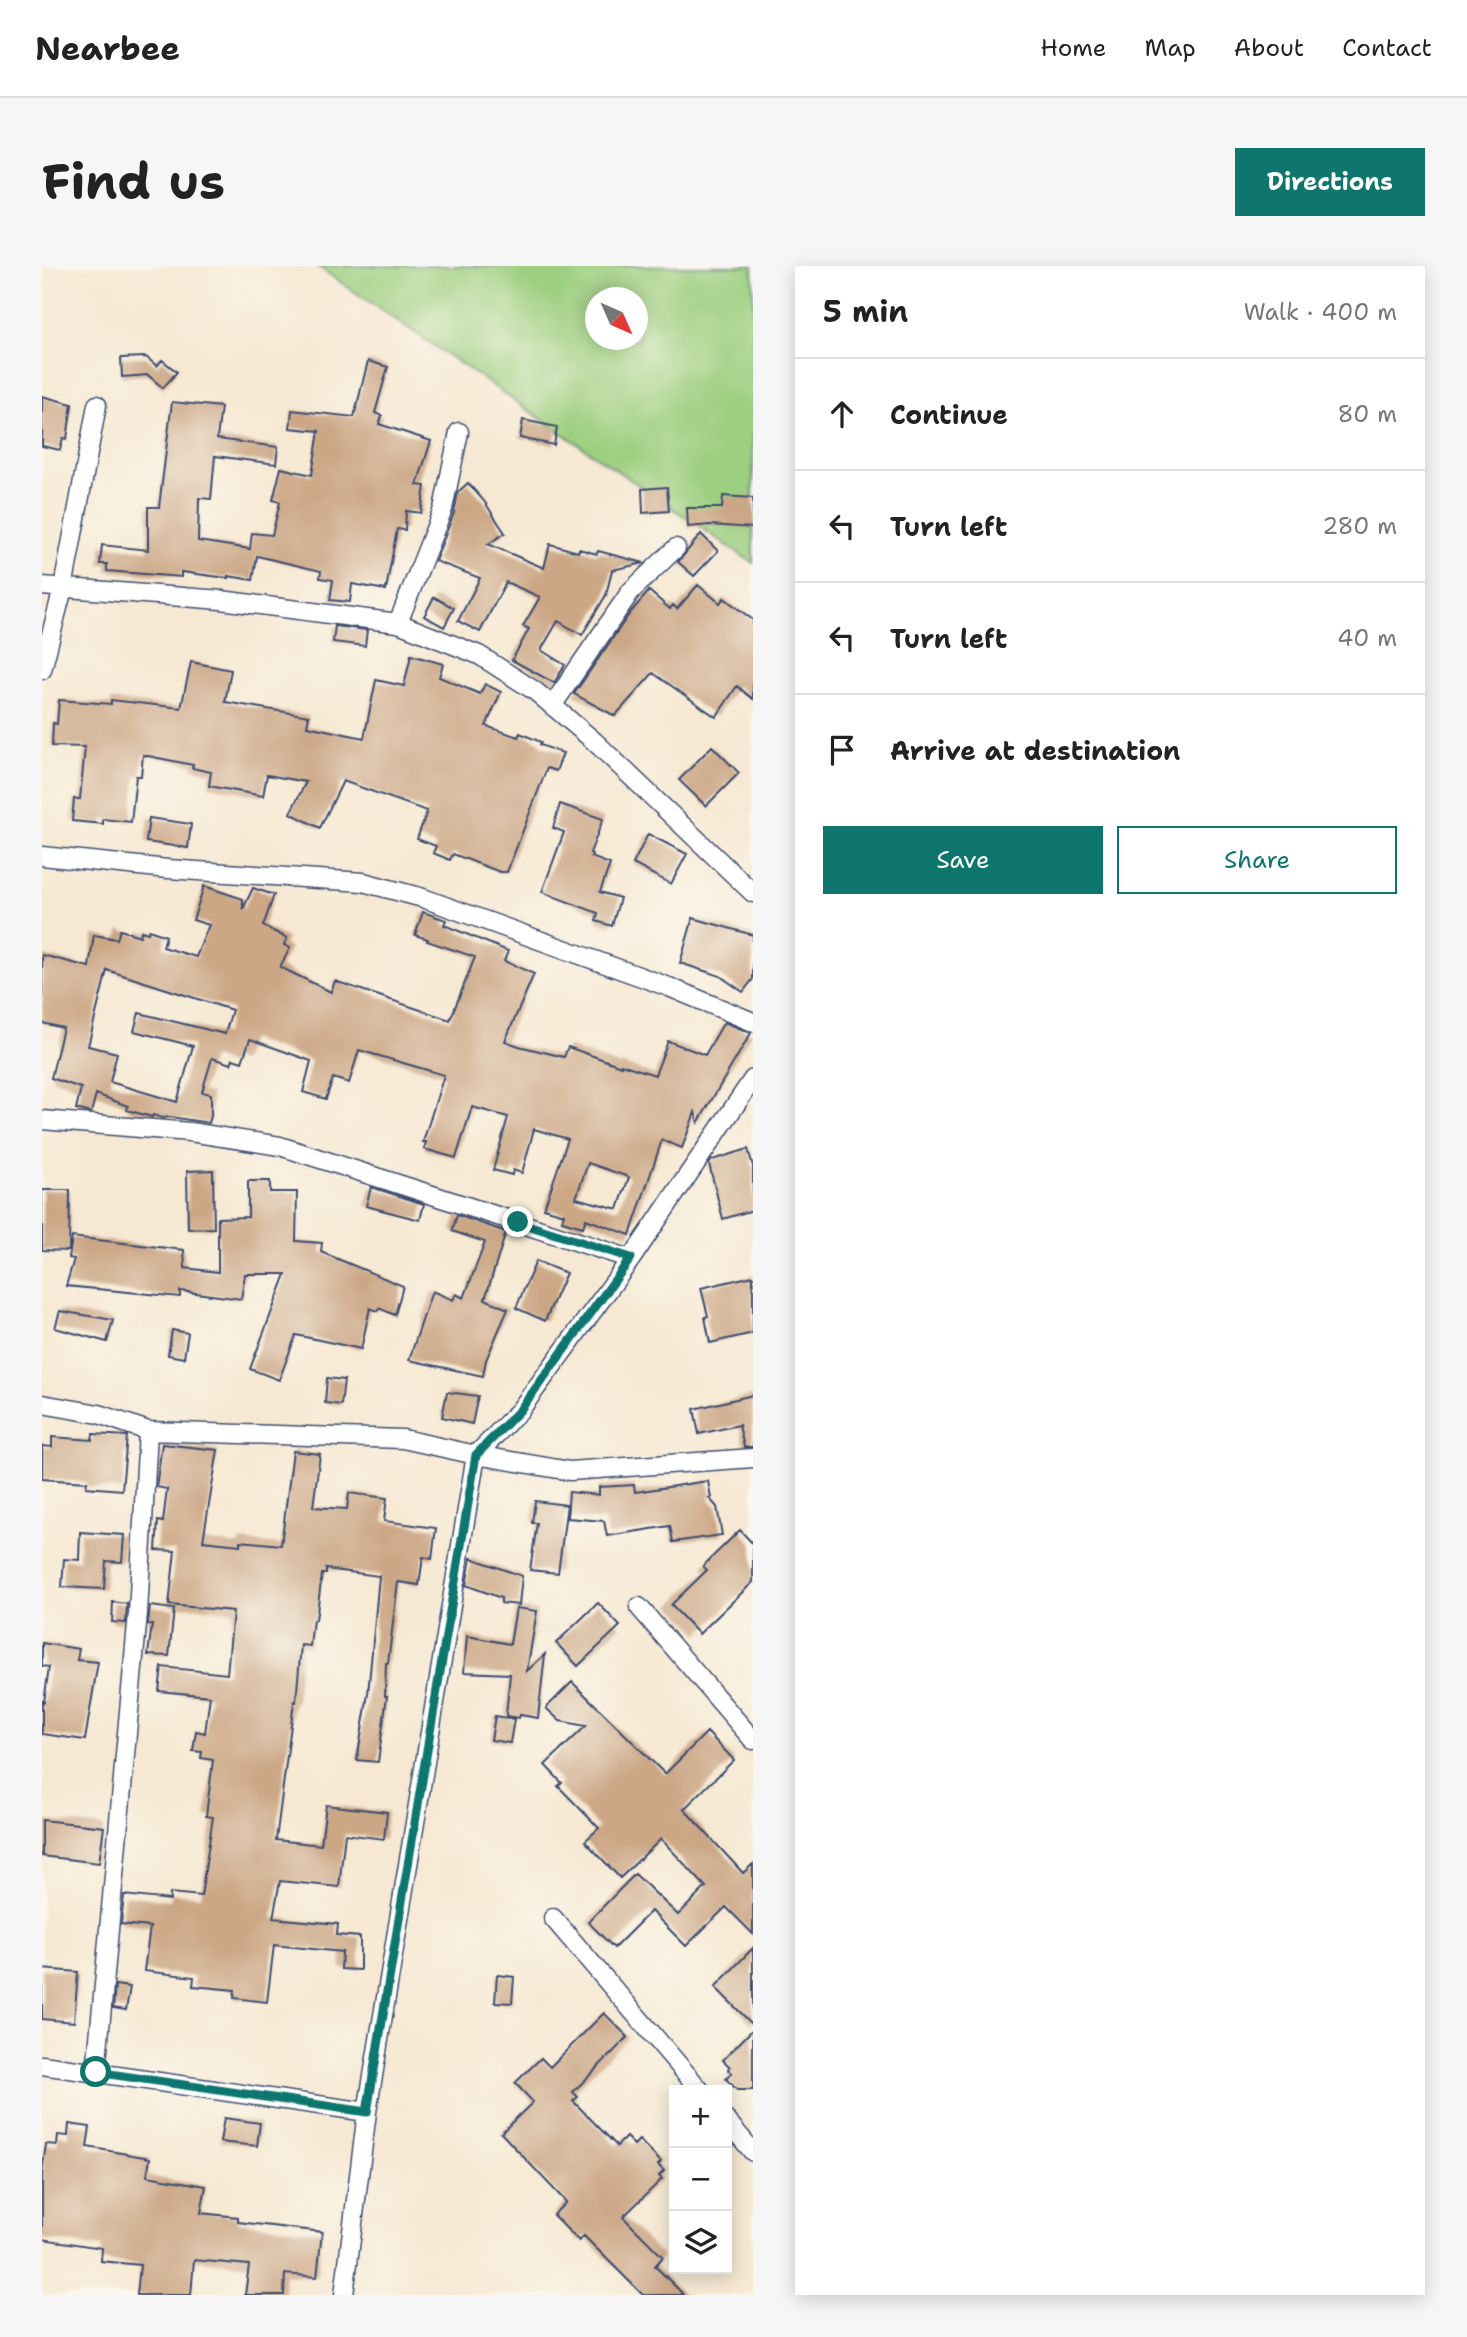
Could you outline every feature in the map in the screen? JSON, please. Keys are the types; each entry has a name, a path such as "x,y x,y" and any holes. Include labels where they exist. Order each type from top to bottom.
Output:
{"street":[{"path":"42,670 63,588 97,405"},
{"path":"398,623 443,509 459,432"},
{"path":"552,706 631,592 676,548"},
{"path":"42,586 220,600 398,623 479,655 535,691 648,791 753,893"},
{"path":"42,856 222,873 363,882 436,902 669,987 753,1022"},
{"path":"344,2295 367,2112 476,1455 520,1410 631,1258 753,1079"},
{"path":"42,1120 190,1132 280,1146 631,1258"},
{"path":"42,1404 99,1414 148,1432 403,1438 476,1455 570,1471 753,1458"},
{"path":"96,2072 138,1613 148,1432"},
{"path":"639,1607 753,1740"},
{"path":"553,1918 697,2085"},
{"path":"42,2065 367,2112"},
{"path":"732,2127 753,2152"}],"green space":[{"path":"317,266 753,266 753,563"}],"building":[{"path":"146,357 157,366 162,360 177,372 163,388 148,375 122,377 121,358"},
{"path":"368,361 388,367 375,413 382,416 379,424 431,441 417,485 425,486 421,513 406,511 405,530 397,529 386,590 352,584 350,602 330,600 333,580 320,578 321,571 257,556 253,580 181,572 181,577 107,571 107,564 100,564 102,545 148,550 148,507 159,507 172,402 221,407 217,439 278,447 276,464 215,456 211,499 199,498 198,541 250,549 252,533 272,535 280,502 273,500 281,468 312,475 319,431 290,428 292,410 354,417"},
{"path":"42,396 72,404 67,439 63,438 60,450 42,446"},
{"path":"523,420 557,427 554,445 520,438"},
{"path":"468,483 484,501 505,533 488,544 544,568 550,544 578,552 579,549 597,554 598,551 644,563 612,570 606,595 582,635 558,621 541,650 565,665 554,683 512,660 529,629 523,626 540,597 506,582 480,632 458,621 480,578 435,561 454,513 458,492"},
{"path":"667,487 669,511 643,513 642,489"},
{"path":"723,496 753,498 753,528 710,525 688,527 687,508 722,508"},
{"path":"701,534 718,551 694,576 678,562"},
{"path":"698,585 720,603 724,598 753,620 753,699 737,686 716,717 653,673 615,716 574,694 630,613 649,591 670,609 673,605 677,609"},
{"path":"434,597 454,608 444,627 424,616"},
{"path":"335,626 367,630 365,646 333,642"},
{"path":"411,655 443,664 439,677 480,694 485,684 501,692 486,726 518,737 520,733 541,742 540,745 563,753 556,771 547,768 507,872 500,872 453,854 450,860 433,853 436,846 417,839 427,811 343,781 320,828 290,813 306,782 267,775 263,796 209,786 211,772 192,768 193,765 143,755 141,776 136,776 131,822 103,819 103,824 72,821 74,799 80,799 85,747 52,746 53,723 57,724 59,700 111,704 111,700 181,708 191,662 231,670 225,702 309,716 307,726 364,738 376,680 404,686"},
{"path":"712,746 739,773 706,806 679,780"},
{"path":"560,804 603,819 590,853 591,857 610,864 600,892 620,898 612,926 596,921 598,913 542,892 564,832 553,828"},
{"path":"149,818 191,824 188,848 146,842"},
{"path":"648,834 687,854 671,884 633,864"},
{"path":"204,886 243,899 243,909 253,888 274,895 263,926 287,938 284,945 290,948 280,967 331,992 335,981 450,1020 475,957 415,935 423,912 446,920 444,925 508,951 504,961 534,974 505,1041 564,1057 568,1047 655,1075 668,1041 705,1055 724,1022 751,1033 698,1123 695,1112 682,1148 662,1140 630,1235 586,1219 583,1227 562,1221 564,1214 544,1208 568,1139 534,1129 522,1173 513,1170 512,1175 493,1170 508,1117 472,1107 456,1158 424,1149 426,1142 423,1142 444,1075 359,1050 349,1083 333,1078 326,1099 303,1092 311,1061 250,1039 242,1062 233,1059 231,1064 212,1058 202,1092 211,1094 209,1123 152,1117 127,1110 128,1106 96,1094 91,1113 76,1109 81,1088 51,1078 63,1028 42,1023 42,955 89,967 94,935 117,939 120,930 140,936 141,931 148,933 149,930 166,936 163,947 196,957 209,925 193,920","holes":["107,970 232,1010 225,1034 139,1013 134,1031 193,1046 177,1102 110,1082 117,1053 88,1046","588,1163 629,1177 618,1209 576,1198"]},
{"path":"693,918 753,935 753,979 743,992 720,976 680,963"},
{"path":"748,1149 753,1166 753,1210 723,1219 709,1164 712,1160"},
{"path":"213,1170 214,1228 188,1229 187,1171"},
{"path":"248,1181 270,1181 270,1192 297,1192 296,1241 322,1243 321,1252 403,1286 395,1315 379,1308 378,1311 370,1308 361,1349 296,1335 279,1380 250,1369 286,1274 245,1274 241,1299 180,1291 180,1297 66,1286 74,1259 69,1258 72,1237 184,1250 185,1268 218,1272 218,1218 248,1217"},
{"path":"371,1187 424,1204 420,1220 366,1206"},
{"path":"42,1190 70,1190 69,1251 42,1250"},
{"path":"457,1215 506,1232 485,1299 508,1309 486,1360 483,1376 409,1360 432,1291 453,1300 456,1294 464,1298 485,1242 452,1231"},
{"path":"536,1261 566,1273 545,1321 516,1308"},
{"path":"753,1276 753,1333 710,1343 705,1317 708,1316 701,1288"},
{"path":"60,1311 113,1320 107,1342 55,1328"},
{"path":"172,1330 188,1333 184,1358 168,1355"},
{"path":"327,1378 344,1380 341,1405 325,1403"},
{"path":"447,1392 478,1396 472,1424 442,1417"},
{"path":"753,1395 753,1447 744,1447 739,1425 699,1434 694,1409"},
{"path":"93,1434 127,1436 122,1490 86,1487 87,1482 42,1479 42,1446 52,1447 52,1437 92,1440"},
{"path":"162,1444 218,1450 203,1541 281,1545 293,1451 320,1454 313,1507 347,1509 349,1493 387,1498 384,1521 436,1528 432,1559 423,1557 419,1585 398,1582 386,1663 387,1696 378,1762 357,1760 368,1694 379,1576 326,1569 326,1574 322,1574 310,1646 301,1645 296,1702 276,1840 321,1845 326,1805 387,1812 384,1839 345,1834 339,1887 280,1881 273,1918 338,1924 337,1935 360,1937 360,1970 341,1969 342,1952 274,1945 267,2002 234,1998 235,1990 193,1986 194,1977 144,1971 150,1927 121,1924 124,1895 170,1900 170,1893 201,1896 213,1817 206,1816 213,1760 201,1758 202,1752 193,1751 196,1731 205,1733 210,1696 159,1691 162,1667 227,1674 233,1611 169,1605 175,1551 156,1550 158,1521 163,1522 167,1489 156,1487"},
{"path":"708,1481 709,1498 717,1507 722,1535 673,1542 670,1526 607,1536 604,1521 567,1518 569,1492 599,1495 599,1487 634,1485 635,1492"},
{"path":"535,1501 567,1505 558,1573 530,1570 537,1523 532,1523"},
{"path":"740,1530 753,1544 753,1582 699,1634 671,1605 707,1570 703,1566"},
{"path":"80,1532 124,1535 122,1562 106,1561 104,1589 62,1587 64,1559 79,1560"},
{"path":"471,1558 522,1576 519,1605 501,1603 501,1598 466,1585"},
{"path":"113,1602 127,1604 126,1623 112,1622"},
{"path":"598,1603 620,1626 578,1666 556,1643"},
{"path":"150,1606 174,1609 169,1656 148,1655 152,1625 148,1624"},
{"path":"516,1608 537,1611 527,1671 545,1654 538,1718 506,1716 510,1674 464,1672 467,1636 510,1644"},
{"path":"42,1643 79,1649 77,1660 98,1662 85,1740 42,1734 42,1701 44,1702 49,1667 42,1666"},
{"path":"572,1682 665,1774 707,1732 734,1760 684,1809 743,1873 753,1864 753,1934 726,1907 686,1946 651,1911 614,1948 588,1922 635,1874 678,1915 706,1887 661,1839 620,1878 585,1841 599,1828 558,1786 562,1783 545,1765 586,1726 560,1721 546,1708"},
{"path":"495,1716 514,1719 510,1743 491,1740"},
{"path":"42,1820 104,1827 99,1863 42,1856"},
{"path":"753,1948 753,2025 715,1987"},
{"path":"42,1969 78,1972 74,2022 42,2019"},
{"path":"497,1975 514,1977 512,2003 495,2002"},
{"path":"115,1985 130,1987 126,2010 113,2008"},
{"path":"604,2013 628,2037 573,2092 578,2097 573,2101 617,2146 626,2137 634,2145 639,2140 661,2162 658,2165 664,2171 659,2176 662,2179 623,2217 663,2257 655,2266 684,2295 643,2295 584,2236 579,2241 553,2215 566,2202 501,2133 533,2102 515,2083 541,2058 550,2067"},
{"path":"753,2029 753,2090 737,2090 726,2079 732,2073 723,2060"},
{"path":"224,2118 260,2123 257,2146 220,2142"},
{"path":"69,2124 90,2127 87,2147 150,2158 147,2176 206,2186 201,2213 238,2217 238,2222 322,2232 317,2277 285,2274 284,2295 245,2295 249,2265 194,2260 191,2295 137,2295 140,2265 101,2261 102,2248 42,2239 42,2172 46,2144 57,2145 58,2135 68,2136"}],"route":[{"path":"96,2072 367,2112 476,1455 520,1410 631,1258 518,1222"}]}
